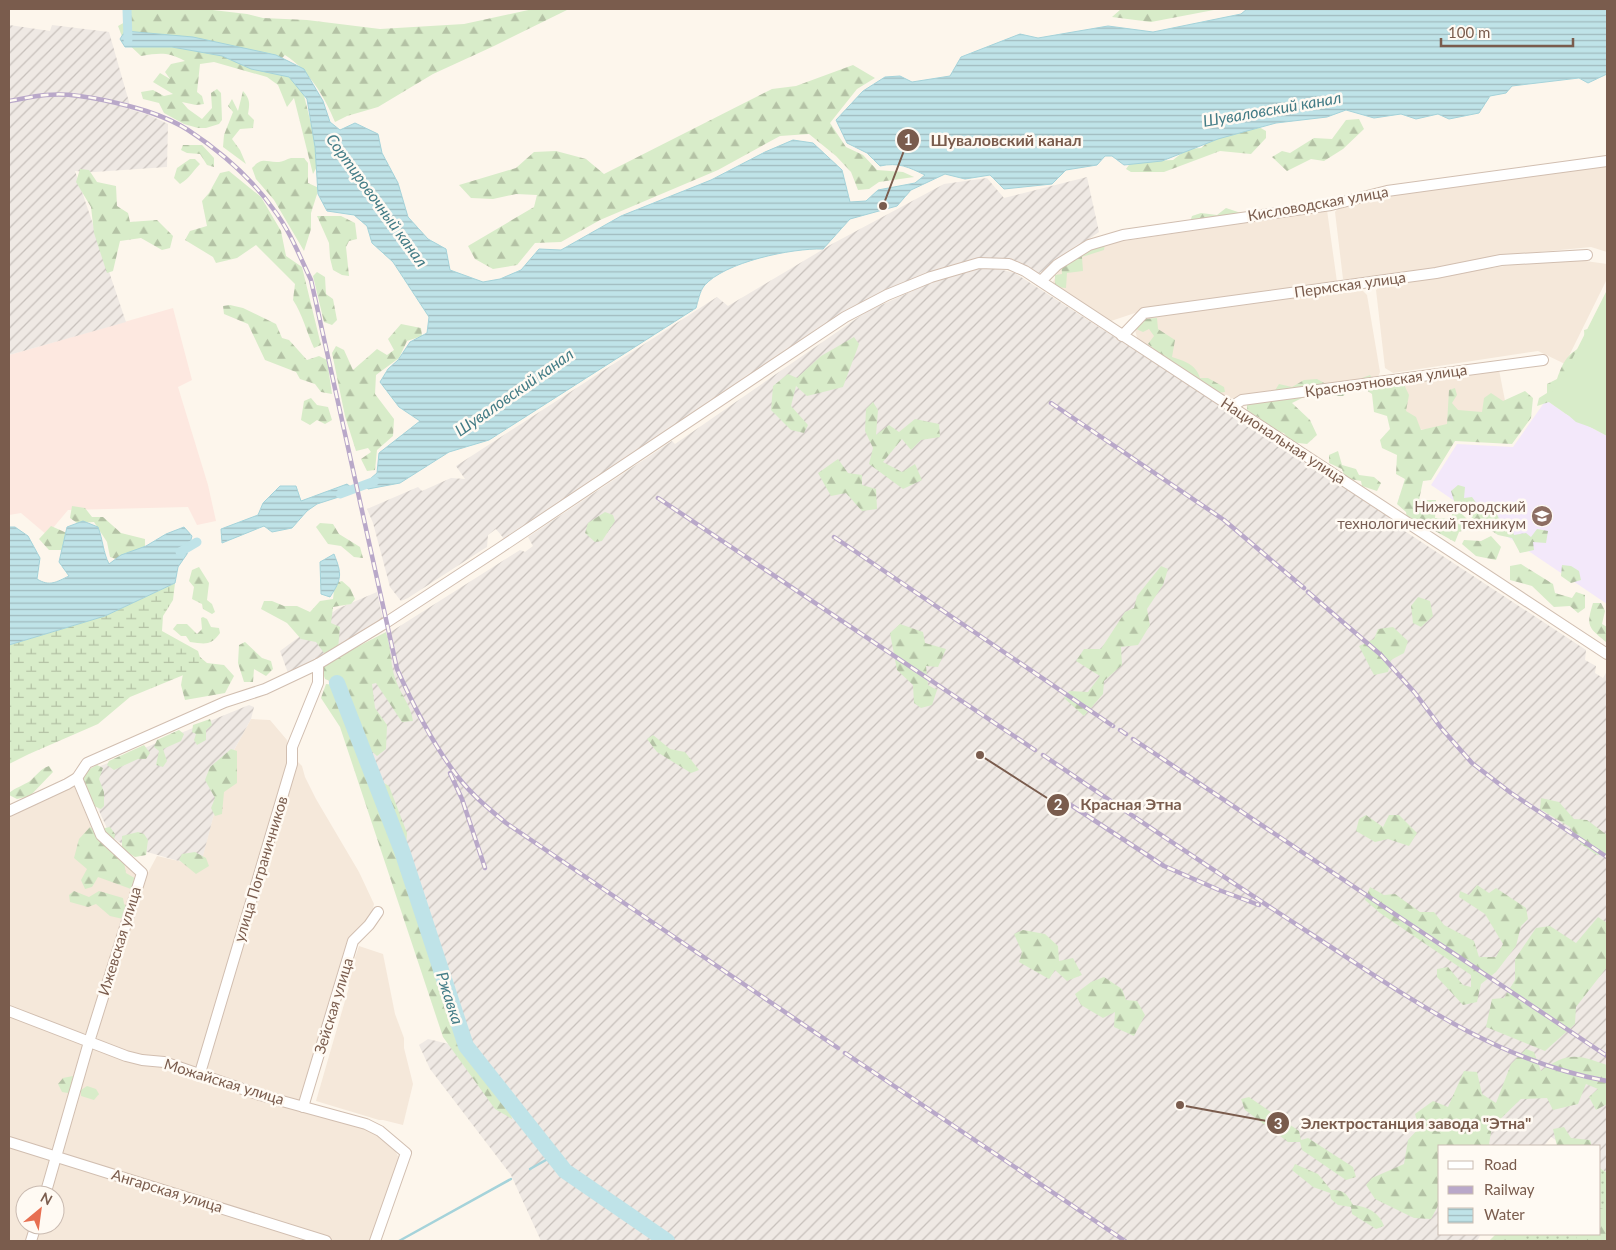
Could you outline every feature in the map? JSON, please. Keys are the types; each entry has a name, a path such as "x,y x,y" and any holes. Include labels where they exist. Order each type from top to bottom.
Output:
{"street":[{"name":"Кисловодская улица","path":"1041,281 1057,265 1089,245 1123,235 1331,205 1387,191 1607,161"},
{"name":"Пермская улица","path":"1122,336 1144,313 1436,273 1501,260 1587,255"},
{"name":"Национальная улица","path":"318,664 387,622 845,317 887,295 930,277 979,263 1008,264 1041,281 1607,654"},
{"name":"Красноэтновская улица","path":"1231,407 1242,400 1543,360"},
{"path":"9,811 77,778 87,763 225,702 265,689 318,664"},
{"name":"улица Пограничников","path":"200,1073 292,764 292,747 318,683 318,664"},
{"name":"Ижевская улица","path":"48,1185 89,1042 142,873 101,835 77,778"},
{"name":"Зейская улица","path":"303,1106 353,940 369,925 378,912"},
{"name":"Можайская улица","path":"9,1011 126,1056 164,1062 260,1095 366,1124 380,1131 406,1153 375,1241"},
{"name":"Ангарская улица","path":"9,1142 326,1241"}],"shaded area":[{"path":"9,25 50,31 52,25 109,32 129,102 129,109 149,115 168,124 167,167 94,172 75,171 126,322 9,355"},
{"path":"1607,165 1607,252 1591,247 1508,255 1433,269 1349,281 1343,279 1335,212 1339,207 1388,195"},
{"path":"1087,177 1099,232 1038,274 1014,262 993,260 870,300 505,540 496,529 488,535 487,547 408,598 401,601 390,587 373,523 367,509 418,487 422,491 451,478 465,479 456,466 717,297 728,306 832,244 944,184 987,178 1004,198"},
{"path":"1327,210 1337,282 1141,311 1108,322 1052,284 1060,268 1111,243"},
{"path":"1571,259 1607,264 1607,279 1565,364 1538,351 1393,373 1385,368 1376,290 1381,285 1517,264"},
{"path":"989,267 1015,273 1397,519 1394,524 1586,650 1585,660 1596,666 1595,673 1603,678 1607,671 1607,1173 1601,1169 1601,1145 1564,1145 1551,1137 1545,1145 1438,1145 1438,1235 1480,1235 1477,1241 541,1241 511,1175 430,1069 419,1045 428,1039 449,1044 325,671 520,550 525,552 533,546 528,537 672,441 675,444 866,312 932,282"},
{"path":"1360,288 1367,295 1380,372 1377,379 1227,399 1138,341 1135,330 1145,317"},
{"path":"173,308 192,380 178,387 208,485 216,521 197,525 188,507 68,510 47,535 21,513 9,515 9,355"},
{"path":"1499,370 1508,416 1458,429 1397,430 1393,386"},
{"name":"Нижегородский технологический техникум","path":"1546,400 1566,414 1607,436 1607,604 1431,485 1457,444 1513,447"},
{"path":"377,592 383,620 316,663 288,673 280,651 337,609"},
{"path":"249,705 254,707 251,719 228,761 200,867 126,846 111,837 85,780 86,772"},
{"path":"251,719 270,720 287,740 290,756 196,1068 138,1057 98,1040 96,1035 143,882 157,856 200,866 228,761"},
{"path":"298,762 302,766 305,777 316,799 359,872 374,904 371,918 354,936 302,1097 296,1102 209,1072 206,1066 295,764"},
{"path":"76,786 92,821 134,869 136,876 87,1033 83,1034 9,1008 9,814"},
{"path":"359,946 383,954 395,1014 404,1038 404,1048 413,1084 403,1125 379,1120 316,1101 349,987 347,986 347,980"},
{"path":"9,1016 83,1045 55,1151 9,1138"},
{"path":"94,1048 159,1064 369,1129 392,1145 399,1158 373,1241 334,1241 65,1156 62,1152 91,1052"},
{"path":"9,1145 47,1157 51,1162 44,1185 15,1185 15,1235 30,1235 29,1241 9,1241"},
{"path":"60,1162 317,1241 35,1241 37,1235 65,1235 65,1185 52,1185"}],"green space":[{"path":"130,9 204,9 247,14 263,18 307,20 380,29 464,24 533,9 569,9 433,74 378,107 347,116 335,122 315,84 294,61 285,55 279,61 301,83 320,161 313,174 294,98 287,107 278,85 267,77 214,62 200,64 197,92 202,96 204,104 196,105 182,102 202,119 212,108 211,93 217,89 221,93 222,120 219,124 206,128 184,124 164,113 159,103 143,99 141,92 153,90 164,96 173,94 153,82 160,73 170,79 165,72 171,64 185,61 164,54 141,56 123,39 118,26 127,21 127,13"},
{"path":"1121,9 1219,9 1151,22 1112,17"},
{"path":"853,65 875,78 857,89 830,123 846,147 863,155 877,170 903,172 914,177 879,182 869,189 858,190 851,172 836,156 809,134 780,136 718,170 600,220 561,242 535,243 517,265 493,269 475,259 468,246 534,207 537,195 516,194 493,199 471,198 459,185 516,168 534,152 556,151 586,159 604,174 772,89 796,86"},
{"path":"243,91 249,101 248,114 254,120 253,128 240,129 232,139 240,150 246,164 223,147 224,135 233,112 228,106 232,99 238,111"},
{"path":"1359,119 1364,129 1343,149 1324,161 1311,159 1287,171 1272,157 1282,151 1290,153 1314,138 1332,139 1346,120"},
{"path":"1259,127 1266,131 1266,138 1251,154 1220,151 1164,172 1131,172 1126,169 1131,162 1173,160 1187,149 1201,148 1213,138"},
{"path":"183,145 202,145 214,158 214,167 207,165 200,154 187,153 181,150"},
{"path":"291,158 304,158 308,163 308,183 319,188 311,213 311,229 304,251 274,200 256,179 252,168 262,161 279,162"},
{"path":"190,159 195,159 200,164 180,184 174,178 177,168"},
{"path":"80,169 89,170 97,182 116,186 117,206 128,213 130,222 157,220 173,236 170,248 162,250 141,238 120,241 113,271 107,273 94,233 91,207 76,182"},
{"path":"229,171 261,197 281,231 286,256 302,267 321,345 314,348 293,300 295,284 256,245 237,258 216,263 213,257 185,240 190,231 207,226 202,201 209,193 220,173"},
{"path":"1226,208 1241,213 1240,221 1232,225 1216,218 1207,228 1197,230 1190,222 1192,216 1201,213 1217,215"},
{"path":"317,216 341,216 355,223 357,239 349,241 346,247 349,276 342,275 333,270 329,243"},
{"path":"1106,237 1104,250 1082,257 1083,271 1067,273 1066,288 1055,287 1055,275 1062,274 1061,260"},
{"path":"317,272 325,277 326,294 333,299 337,320 332,325 324,322 313,276"},
{"path":"1607,290 1607,436 1566,414 1546,400 1562,379"},
{"path":"230,305 243,308 276,324 282,338 289,340 307,360 319,356 327,360 332,394 321,392 315,384 300,379 296,372 265,360 248,324 224,314 223,306"},
{"path":"1157,318 1158,329 1175,340 1172,357 1193,366 1200,378 1208,378 1224,387 1225,392 1217,393 1171,363 1148,344 1154,336 1149,329 1143,332 1136,329 1143,319"},
{"path":"401,324 421,328 422,336 407,341 399,358 376,375 375,394 394,419 393,436 377,450 375,470 367,471 361,459 371,452 368,448 356,451 345,416 332,353 336,346 344,350 353,370 377,349 387,355 394,350 388,339"},
{"path":"1595,327 1607,433 1576,422 1552,401 1537,406 1539,398 1547,393 1547,384 1557,379 1567,358 1574,351 1585,345 1584,330"},
{"path":"854,337 859,344 843,387 807,396 796,386 791,406 808,425 804,433 791,430 771,410 773,386 788,374 797,378 821,356"},
{"path":"1370,375 1379,388 1392,377 1400,376 1409,395 1406,411 1416,417 1421,430 1447,424 1449,390 1455,388 1457,395 1452,403 1458,410 1482,412 1484,398 1491,393 1503,401 1525,391 1533,398 1531,418 1512,444 1455,441 1431,480 1423,481 1419,500 1436,500 1435,518 1451,519 1452,514 1461,513 1467,519 1467,529 1459,532 1455,542 1428,527 1420,527 1407,519 1406,512 1397,504 1405,479 1396,474 1397,455 1382,448 1380,440 1390,429 1387,416 1374,412 1372,394 1365,389 1362,378"},
{"path":"1317,379 1326,384 1342,384 1348,392 1343,396 1308,395 1292,403 1310,420 1317,435 1307,444 1290,442 1284,433 1269,428 1260,418 1247,411 1247,405 1265,393 1274,392 1279,384 1292,387 1304,380"},
{"path":"311,398 317,405 328,407 332,420 325,424 317,420 310,425 301,420 304,401"},
{"path":"873,402 878,410 876,435 889,425 899,432 915,419 939,424 940,437 921,440 911,450 902,439 883,462 902,472 915,464 922,480 903,489 869,464 873,448 865,431 866,409"},
{"path":"1338,451 1342,465 1356,469 1359,475 1374,477 1381,483 1377,491 1362,486 1361,481 1345,478 1342,469 1329,463 1329,455"},
{"path":"838,459 848,473 862,475 862,485 876,489 877,509 862,511 846,493 831,496 818,473"},
{"path":"1458,485 1465,487 1464,498 1472,497 1482,511 1496,512 1500,521 1511,526 1514,535 1526,533 1531,537 1537,529 1548,531 1546,543 1533,542 1534,550 1520,553 1512,538 1498,535 1456,507 1451,491"},
{"path":"72,506 85,508 92,517 103,517 121,533 145,539 145,549 119,560 110,557 107,542 94,522 77,523 70,518"},
{"path":"605,512 613,515 615,521 602,541 595,542 585,533 588,523"},
{"path":"320,523 333,524 339,534 360,547 363,558 354,557 341,546 328,544 316,527"},
{"path":"51,526 69,534 63,550 49,550 39,539"},
{"path":"1491,536 1501,547 1496,560 1476,556 1462,544 1464,540 1481,541"},
{"path":"1521,564 1553,584 1555,593 1572,598 1576,592 1585,595 1585,608 1578,613 1570,606 1554,607 1532,586 1510,580 1510,566"},
{"path":"1562,565 1571,566 1579,571 1581,580 1571,583 1561,576"},
{"path":"1161,566 1168,569 1163,585 1147,609 1150,625 1138,645 1121,647 1122,665 1104,681 1103,694 1084,716 1064,698 1069,691 1088,692 1100,676 1076,661 1084,649 1101,649 1125,612 1134,608 1137,596"},
{"path":"199,567 209,583 207,600 212,604 215,612 212,614 203,609 202,604 192,599 194,587 189,581 192,570"},
{"path":"342,581 350,588 355,599 351,604 333,607 331,623 340,627 338,649 324,653 316,642 301,639 287,623 261,609 264,601 272,601 284,606 297,606 310,612 320,601 333,599 335,583"},
{"path":"175,583 173,600 163,616 162,631 198,651 203,667 130,697 98,724 9,764 9,645 105,616"},
{"path":"1418,597 1430,601 1433,616 1421,627 1413,623 1411,606"},
{"path":"1593,603 1601,603 1605,611 1602,624 1607,627 1606,642 1590,626 1589,621"},
{"path":"201,618 207,619 211,627 219,628 220,633 211,642 190,642 186,636 181,636 173,629 177,624 187,624 197,634 202,629"},
{"path":"900,624 923,632 925,643 946,649 938,667 926,666 928,685 937,690 932,705 921,708 914,703 913,685 897,670 890,633"},
{"path":"1393,627 1408,641 1404,653 1391,660 1388,672 1374,675 1359,646 1374,639 1378,629"},
{"path":"386,632 395,678 413,721 402,722 376,683 372,684 375,708 387,725 386,749 377,756 367,747 346,688 325,679 322,670 326,663"},
{"path":"245,642 262,658 271,661 273,669 266,676 254,669 253,682 244,682 238,663 239,645"},
{"path":"200,657 207,663 224,665 234,676 225,693 185,700 181,685 185,662"},
{"path":"326,684 335,685 345,692 375,778 389,786 407,833 405,860 443,977 460,1044 508,1102 512,1119 495,1109 443,1037 340,727 321,698"},
{"path":"210,719 212,725 206,730 206,740 197,745 194,740 196,734 192,732 193,725"},
{"path":"179,730 184,734 181,741 163,749 167,761 163,767 156,765 159,751 154,747 157,740"},
{"path":"653,735 670,749 685,752 699,770 691,773 657,752 647,739"},
{"path":"144,745 150,753 146,759 138,759 114,770 107,765 109,761"},
{"path":"231,749 237,751 237,783 224,792 222,814 215,816 211,808 215,798 205,780 210,767"},
{"path":"97,765 103,768 99,779 104,792 104,806 101,809 94,806 82,780 84,772"},
{"path":"49,766 53,772 30,796 17,799 9,795 11,791 30,781 41,770"},
{"path":"1541,798 1559,802 1574,819 1587,820 1607,835 1607,854 1597,855 1581,844 1570,827 1540,809"},
{"path":"1366,815 1383,827 1389,815 1399,815 1417,833 1409,846 1388,839 1375,842 1356,831 1359,819"},
{"path":"90,827 98,832 110,827 115,834 113,847 123,857 126,873 138,880 131,889 98,877 92,887 85,889 81,880 87,869 74,858 79,839"},
{"path":"138,832 144,834 148,840 146,855 135,857 122,849 122,836"},
{"path":"195,852 206,858 209,866 196,874 179,860 182,854"},
{"path":"1477,885 1489,893 1496,888 1526,908 1528,919 1521,926 1516,946 1496,972 1481,984 1477,1002 1463,1005 1437,977 1437,969 1448,967 1463,985 1471,987 1471,975 1380,913 1365,900 1370,887 1384,895 1395,894 1420,912 1434,912 1444,925 1474,941 1479,957 1496,957 1503,944 1485,914 1459,897 1460,891 1469,895"},
{"path":"74,891 89,897 99,891 123,898 124,904 129,908 123,919 110,916 96,904 88,907 70,902 69,895"},
{"path":"1598,917 1607,923 1607,967 1576,1007 1575,1024 1545,1051 1486,1027 1492,999 1504,998 1515,980 1515,959 1536,928 1550,926 1576,943"},
{"path":"1023,930 1045,934 1058,946 1059,961 1073,958 1082,975 1067,981 1055,970 1049,979 1019,962 1022,952 1014,934"},
{"path":"1104,977 1122,989 1126,1000 1137,1001 1145,1015 1134,1036 1114,1027 1115,1012 1103,1018 1081,1005 1075,994 1091,982"},
{"path":"1526,1049 1534,1052 1541,1071 1559,1060 1573,1057 1580,1057 1607,1065 1607,1104 1596,1110 1589,1097 1598,1089 1586,1084 1578,1104 1553,1110 1547,1098 1521,1099 1492,1127 1490,1145 1438,1145 1438,1206 1431,1219 1414,1218 1375,1199 1366,1185 1372,1178 1404,1164 1408,1140 1419,1128 1415,1114 1433,1101 1448,1107 1464,1071 1477,1072 1482,1094 1496,1103 1511,1064"},
{"path":"73,1076 80,1079 79,1086 68,1093 62,1092 58,1084 63,1078"},
{"path":"87,1086 96,1089 99,1094 94,1100 81,1096 81,1090"},
{"path":"1249,1097 1299,1131 1301,1140 1308,1138 1353,1167 1356,1177 1346,1180 1302,1150 1300,1142 1288,1142 1245,1110 1241,1099"},
{"path":"1564,1127 1571,1138 1590,1140 1592,1145 1557,1145 1553,1129"},
{"path":"1295,1164 1318,1174 1331,1190 1339,1190 1345,1193 1353,1205 1372,1211 1379,1217 1384,1226 1376,1229 1352,1214 1351,1207 1338,1205 1331,1199 1330,1193 1313,1187 1292,1170"},
{"path":"1601,1169 1607,1173 1607,1241 1501,1241 1504,1235 1601,1235"},
{"path":"1601,1208 1607,1210 1607,1241 1577,1241 1576,1235 1601,1235"},
{"path":"1495,1235 1525,1235 1524,1241 1489,1241"}],"water":[{"path":"1247,9 1607,9 1607,74 1588,83 1579,78 1512,86 1506,93 1490,96 1479,113 1449,119 1438,114 1416,119 1401,114 1374,118 1346,110 1327,117 1276,123 1218,139 1162,161 1124,165 1112,156 1105,156 1097,165 1066,170 1052,184 1004,189 990,175 965,179 945,174 911,190 897,206 850,219 823,249 794,251 759,258 742,263 714,277 704,286 696,308 489,440 449,452 400,483 368,489 364,484 377,473 379,453 420,421 399,407 380,382 410,342 427,333 429,317 393,262 372,243 367,226 354,215 327,211 318,194 315,147 307,99 289,77 251,69 222,56 172,47 125,47 120,39 125,31 193,37 276,55 304,69 323,101 330,122 340,130 355,123 378,134 382,153 398,183 408,217 428,239 446,249 450,270 483,282 500,279 521,270 539,249 561,250 621,216 711,180 793,140 813,143 842,170 850,202 866,201 878,190 915,183 925,175 903,166 880,166 867,153 847,143 836,120 863,91 885,77 900,76 912,82 950,76 961,57 1020,34 1038,38 1108,26 1153,32 1241,14"},
{"path":"347,484 352,488 348,494 317,504 307,511 292,528 272,532 264,526 222,543 221,529 258,515 263,503 280,486 296,486 301,501"},
{"path":"83,521 98,527 109,564 121,555 146,546 166,534 184,527 192,536 187,554 178,567 175,583 105,616 9,645 9,527 15,527 28,536 40,558 37,579 49,583 57,582 69,576 59,562 67,527"},
{"path":"334,554 340,576 337,586 330,597 321,594 320,562"}],"waterway":[{"name":"Сортировочный канал","path":"127,9 128,40"},
{"name":"Шуваловский канал","path":"340,494 375,481"},
{"name":"Шуваловский канал","path":"180,552 197,542"},
{"name":"Ржавка","path":"337,683 402,851 466,1046 565,1171 667,1241"},
{"path":"530,1169 553,1156"},
{"path":"399,1241 511,1179"}],"railway":[{"path":"9,101 53,94 82,96 147,111 178,124 200,138 235,166 256,187 285,227 311,280 397,669 424,725 440,752 469,790 506,823 838,1048"},
{"path":"1051,403 1224,520 1304,588"},
{"path":"658,498 1035,750"},
{"path":"834,537 1113,726"},
{"path":"1308,592 1381,655 1415,693 1442,729 1472,763 1511,793 1607,857"},
{"path":"1120,730 1126,734"},
{"path":"1133,739 1607,1056"},
{"path":"1043,755 1275,910 1414,1001 1450,1022 1525,1058 1565,1071 1607,1081"},
{"path":"450,773 462,799 485,868"},
{"path":"1060,798 1164,866 1259,905"},
{"path":"845,1053 1125,1241"}],"place":[{"name":"Шуваловский канал","path":"883,206"},
{"name":"Нижегородский технологический техникум","path":"1542,516"},
{"name":"Красная Этна","path":"980,755"},
{"name":"Электростанция завода \"Этна\"","path":"1180,1105"}]}
